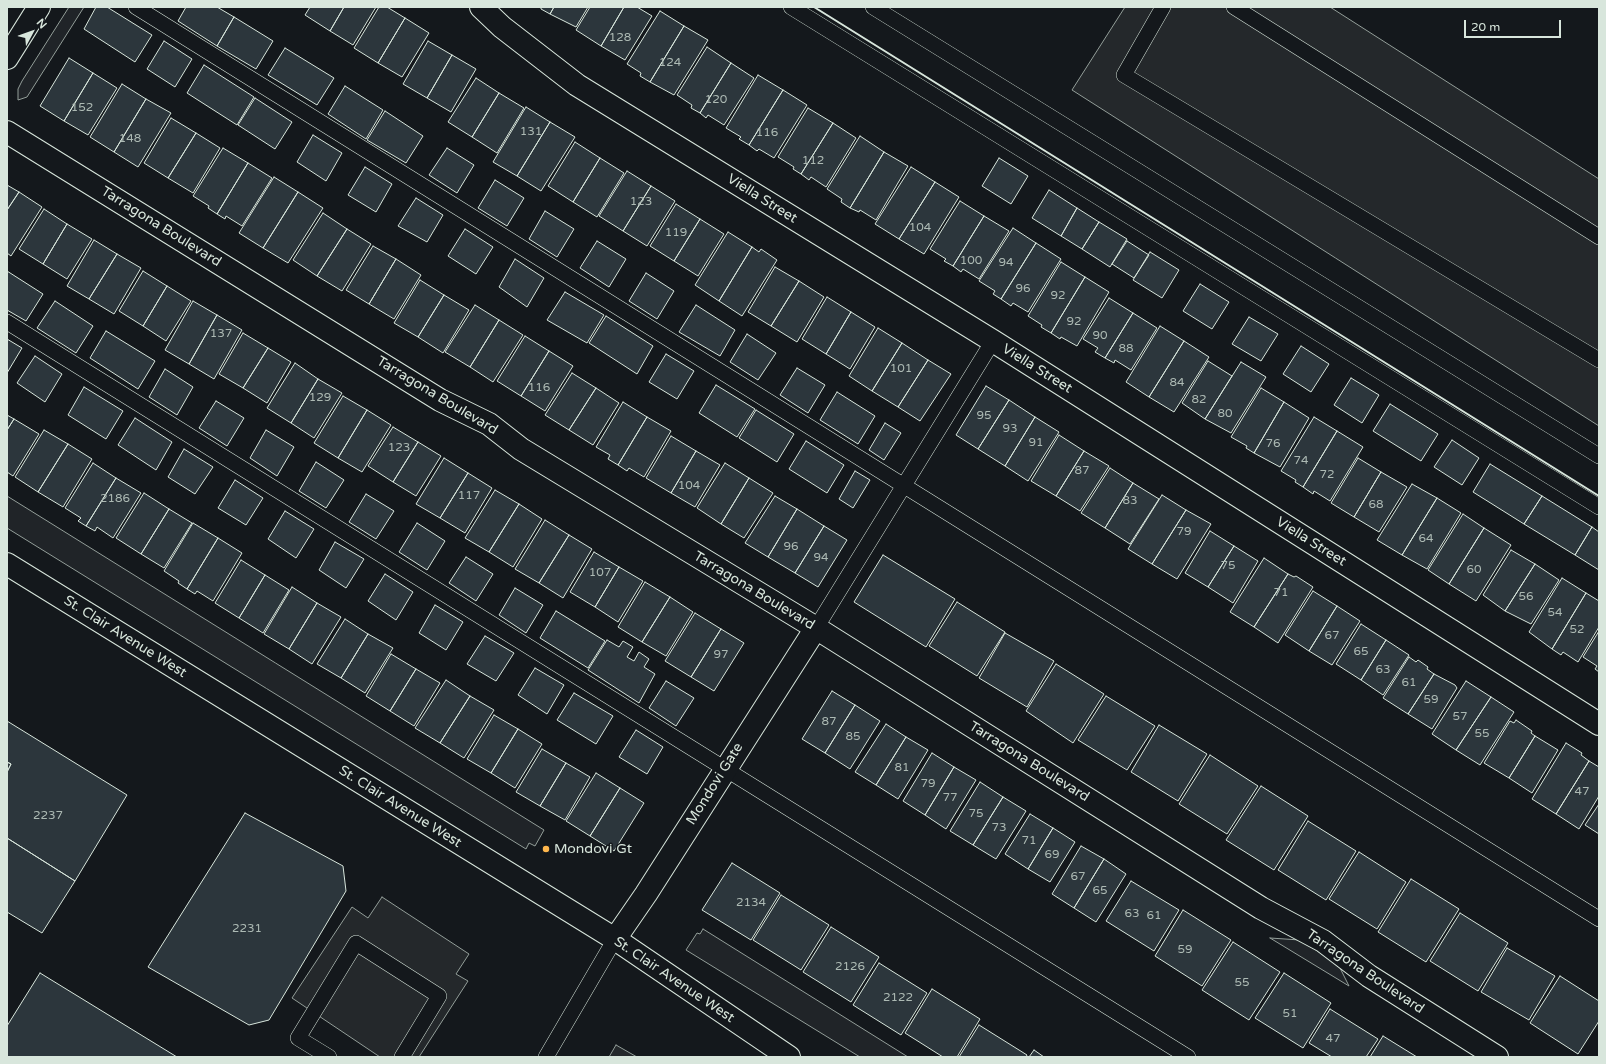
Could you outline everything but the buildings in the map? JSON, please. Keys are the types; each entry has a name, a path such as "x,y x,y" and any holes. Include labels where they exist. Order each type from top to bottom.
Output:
{"street":[{"path":"7,58 38,7"},
{"name":"Viella Street","path":"481,7 502,27 577,85 993,341 1599,724"},
{"name":"Tarragona Boulevard","path":"7,132 440,400 489,424 521,449 816,628 1261,908 1322,940 1369,976 1497,1057"},
{"name":"St. Clair Avenue West","path":"7,564 615,939 789,1057"},
{"name":"Mondovi Gate","path":"615,939 646,894 816,628"}],"lane":[{"path":"136,7 1599,919"},
{"path":"791,7 1599,507"},
{"path":"873,7 1599,456"},
{"path":"1163,7 1124,75 1599,360"},
{"path":"1234,7 1599,237"},
{"path":"7,322 1188,1057"},
{"path":"816,628 993,341"},
{"path":"547,1057 615,939"},
{"path":"329,1057 298,1038 356,943 439,996 402,1057"}],"shaded area":[{"path":"69,7 84,7 27,97 18,100 18,89 22,81"},
{"path":"1125,7 1330,7 1599,179 1599,426 1072,90"},
{"path":"7,496 544,830 535,846 529,843 526,849 7,528"},
{"path":"382,897 469,954 456,974 468,981 419,1057 380,1057 292,998 352,907 368,918"},
{"path":"703,929 908,1057 860,1057 686,950 697,933 700,934"},
{"path":"1270,938 1300,940 1338,964 1349,986"},
{"path":"616,1045 637,1057 609,1057"}],"wall":[{"path":"814,7 1599,496"}],"place":[{"name":"Mondovi Gt","path":"546,849"}]}
